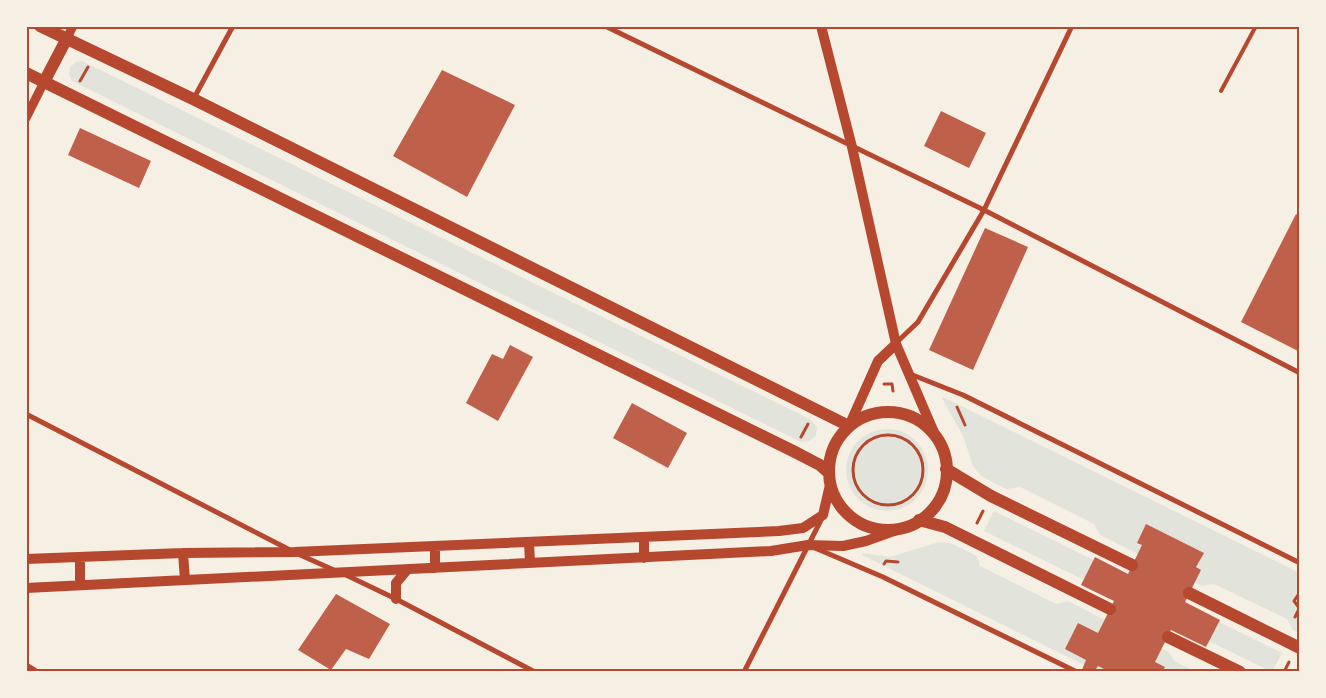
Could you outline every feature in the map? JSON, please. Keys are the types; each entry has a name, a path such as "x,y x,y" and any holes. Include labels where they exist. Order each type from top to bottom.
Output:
{"main road":[{"path":"40,26 193,99 849,426"},
{"path":"26,588 644,558 771,551 808,545 843,546 866,541 919,520 931,511 940,498 946,470 944,452 896,344 852,147 821,26"},
{"path":"44,82 66,40"},
{"path":"26,73 820,465 830,479 839,505 848,515 859,522 873,528 905,527"},
{"path":"26,559 183,553 294,552 644,538 803,528 823,515 834,447 849,426 878,361 896,344"},
{"path":"849,426 874,414 896,412 921,422 936,437"},
{"path":"946,470 991,496 1132,565"},
{"path":"919,520 953,530 1110,609"},
{"path":"644,538 644,558"},
{"path":"529,542 530,563"},
{"path":"434,546 435,568"},
{"path":"183,553 185,580"},
{"path":"80,557 80,585"},
{"path":"396,599 396,583 406,570"},
{"path":"1189,593 1296,652"},
{"path":"1168,637 1240,672"}],"street":[{"path":"66,40 73,26"},
{"path":"193,99 233,26"},
{"path":"604,26 984,210 1300,373"},
{"path":"896,344 918,322 984,210 1072,26"},
{"path":"26,118 44,82"},
{"path":"910,374 964,395 1300,563"},
{"path":"26,414 294,552 396,599 535,672"},
{"path":"744,672 823,515"},
{"path":"808,545 883,578 1077,672"},
{"path":"26,667 34,672"}],"lane":[{"path":"1221,91 1256,26"}],"path":[{"path":"79,84 89,64"},
{"path":"884,384 892,384 893,391"},
{"path":"799,440 810,420"},
{"path":"897,436 899,431"},
{"path":"881,436 897,436 907,440 917,450 923,463 923,476 918,489 909,500 896,505 882,506 869,501 859,491 853,479 854,458 857,451 868,442 881,436"},
{"path":"975,527 985,506"},
{"path":"1295,617 1299,609 1294,601 1300,592"},
{"path":"1284,672 1296,652"}],"shaded area":[{"path":"82,61 810,419 817,427 816,436 809,441 801,442 72,81 69,74 70,67 76,62"},
{"path":"943,397 1300,573 1300,633 1293,630 1287,619 1214,584 1201,586 1100,535 1094,524 1020,487 1006,489 981,476 973,466 963,436"},
{"path":"879,429 895,429 910,436 921,447 928,462 925,486 916,499 895,511 879,511 864,504 853,493 846,478 846,462 853,447 864,436"},
{"path":"994,511 1282,653 1272,672 984,531"},
{"path":"939,542 950,543 977,556 980,566 1056,604 1068,601 1169,652 1174,661 1196,672 1098,672 862,555 863,553 890,557"}],"building":[{"path":"442,70 515,105 467,197 393,156"},
{"path":"941,111 986,133 969,168 924,146"},
{"path":"80,128 151,161 139,188 68,155"},
{"path":"1296,214 1300,216 1300,352 1241,322"},
{"path":"985,228 1028,247 973,370 929,350"},
{"path":"510,345 533,357 498,421 466,403 492,354 503,359"},
{"path":"632,403 687,433 668,468 613,438"},
{"path":"1146,524 1204,553 1196,567 1201,570 1185,602 1220,620 1206,647 1171,630 1155,662 1165,667 1162,672 1110,672 1098,666 1094,672 1081,672 1086,660 1065,649 1078,623 1098,633 1114,601 1081,585 1095,557 1128,574 1142,545 1137,543"},
{"path":"336,594 390,624 369,659 346,649 331,670 298,650"}]}
